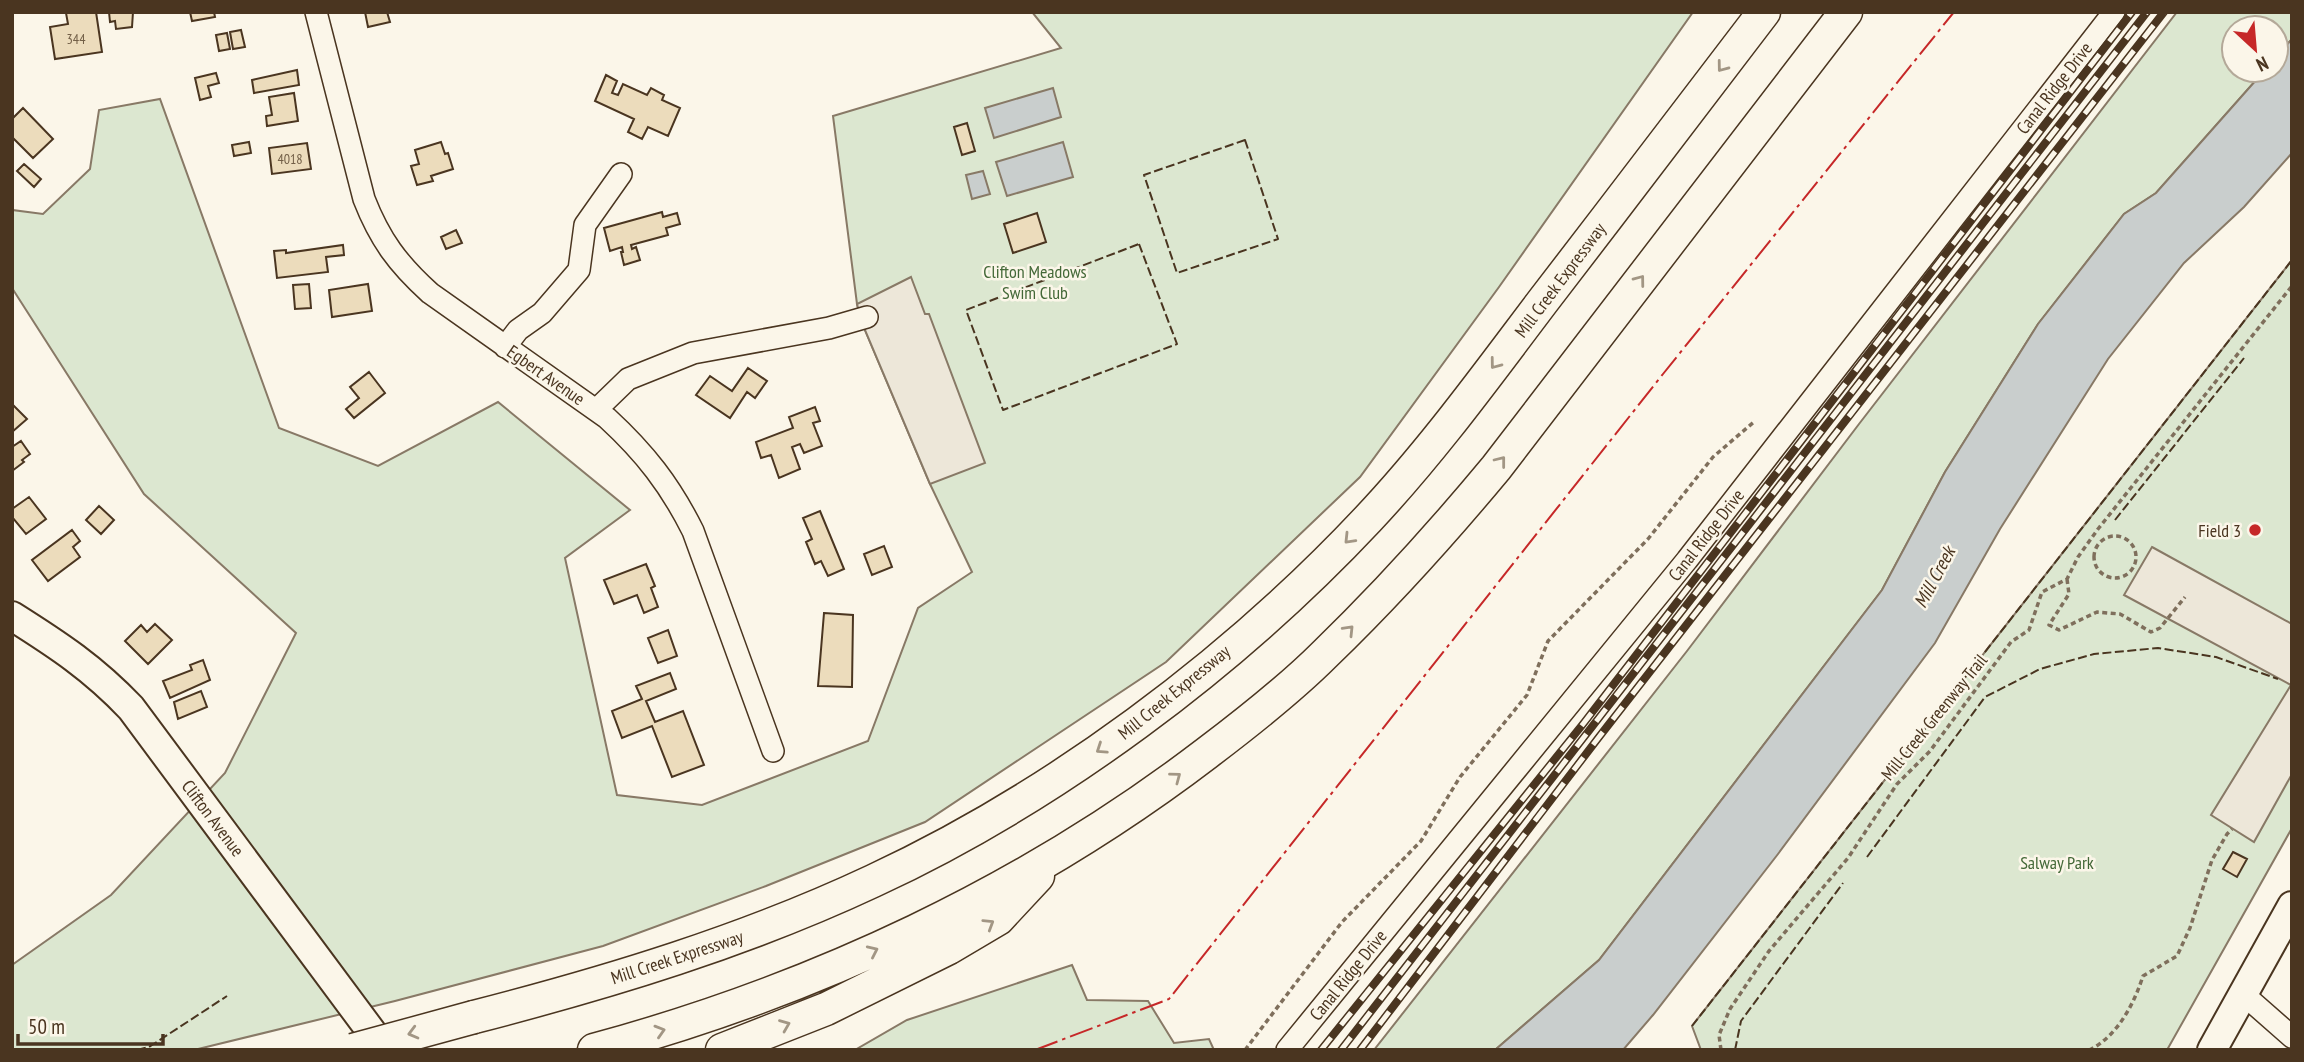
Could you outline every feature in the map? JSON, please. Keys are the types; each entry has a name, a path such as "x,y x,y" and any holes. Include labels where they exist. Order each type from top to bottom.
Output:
{"highway":[{"name":"Mill Creek Expressway","path":"353,1050 656,966 728,942 874,881 1009,807 1118,737 1166,701 1276,607 1333,556 1373,514 1471,396 1763,12"},
{"path":"594,1050 686,1023 809,979 962,909 1058,855 1152,795 1241,727 1324,656 1400,578 1496,468 1846,12"},
{"path":"722,1050 826,1009 949,948 998,919 1058,855"}],"main road":[{"name":"Clifton Avenue","path":"12,617 76,657 105,680 131,708 385,1050"},
{"path":"2213,1050 2292,906"}],"street":[{"name":"Egbert Avenue","path":"316,12 364,199 374,225 389,250 415,279 447,306 596,410 634,442 657,469 693,530 773,751"},
{"name":"Canal Ridge Drive","path":"1287,1050 1687,560 2114,12"},
{"path":"505,347 518,330 542,313 579,270 585,225 621,174"},
{"path":"596,410 628,379 693,352 829,328 867,317"},
{"path":"2243,994 2292,1037"}],"path":[{"name":"Mill Creek Greenway Trail","path":"1721,1050 1719,1035 1730,1009 1769,951 1848,858 1897,784 1930,751 2011,642 2029,630 2042,592 2067,579 2091,539 2292,286"},
{"path":"1245,1050 1342,922 1421,841 1460,777 1527,695 1548,641 1648,539 1713,457 1755,421"},
{"path":"2110,537 2129,541 2136,560 2130,572 2118,578 2099,571 2094,558 2099,544 2110,537"},
{"path":"2091,539 2099,544"},
{"path":"2067,579 2069,594 2049,625 2059,630 2097,612 2120,614 2151,632 2160,628 2185,597"},
{"path":"2089,1050 2102,1044 2119,1025 2137,996 2143,976 2177,956 2190,928 2212,860 2232,829"}],"green space":[{"name":"Clifton Meadows Swim Club","path":"1032,12 1693,12 1499,287 1360,477 1166,662 925,822 766,886 603,946 395,1001 194,1050 12,1050 12,965 111,895 225,773 296,633 144,494 12,288 12,210 43,214 90,169 99,110 160,99 279,428 378,466 498,402 630,510 565,558 617,795 702,805 868,741 918,608 972,572 930,484 862,323 857,304 833,116 1061,48"},
{"path":"2177,12 2292,12 2290,41 2290,14 2220,14 2220,84 2253,84 2156,193 2124,214 2038,324 1945,472 1882,590 1599,960 1495,1050 1374,1050 1687,651"},
{"name":"Salway Park","path":"2292,260 2292,828 2167,1050 1701,1050 1692,1026"},
{"path":"1072,965 1087,1000 1148,1001 1174,1043 1209,1039 1214,1050 855,1050 907,1020"}],"shaded area":[{"path":"911,277 925,314 929,314 985,463 930,484 862,323 857,304"},
{"path":"2152,547 2292,624 2292,774 2254,842 2211,815 2291,685 2124,595"}],"water":[{"name":"Mill Creek","path":"2292,39 2292,153 2244,207 2184,263 2108,359 2000,529 1935,643 1778,854 1653,1015 1623,1050 1495,1050 1599,960 1882,590 1945,472 2038,324 2124,214 2156,193 2253,84 2290,84"},
{"path":"1053,88 1061,117 994,138 985,108"},
{"path":"1063,142 1073,177 1007,196 996,162"},
{"path":"983,171 990,194 972,199 966,175"}],"building":[{"path":"96,12 102,52 55,59 50,27 68,24 66,13"},
{"path":"109,12 133,12 132,27 116,29 115,21 110,22"},
{"path":"190,12 214,12 215,17 192,21"},
{"path":"365,12 387,12 390,22 368,27"},
{"path":"241,30 245,47 233,49 230,32"},
{"path":"227,33 230,49 219,51 216,35"},
{"path":"297,70 299,85 254,93 252,80"},
{"path":"216,73 219,83 208,86 211,97 200,100 195,78"},
{"path":"606,75 617,81 612,93 618,95 623,84 647,95 651,88 664,95 662,100 680,108 668,136 648,127 642,139 628,132 634,119 595,101"},
{"path":"294,93 298,121 267,126 266,116 272,115 269,97"},
{"path":"23,108 53,139 33,158 12,137 12,119"},
{"path":"967,123 975,151 962,155 954,127"},
{"path":"249,142 251,153 234,156 232,145"},
{"path":"441,142 453,169 431,176 433,181 417,185 411,166 419,164 415,150"},
{"path":"307,143 311,169 272,174 269,148"},
{"path":"24,164 41,179 34,187 17,171"},
{"path":"662,212 663,217 677,213 680,224 666,228 668,235 631,245 632,249 636,247 640,260 624,265 622,247 610,251 604,228"},
{"path":"1037,213 1046,242 1013,253 1004,224"},
{"path":"456,230 462,243 446,249 441,237"},
{"path":"343,245 344,255 326,257 328,272 277,278 274,251 286,250 286,253"},
{"path":"309,284 311,308 295,309 293,285"},
{"path":"368,284 372,311 332,317 329,290"},
{"path":"748,368 767,381 755,398 747,392 730,418 696,395 710,376 732,391"},
{"path":"369,372 385,393 354,418 346,409 359,398 350,387"},
{"path":"12,404 27,419 12,432"},
{"path":"815,407 820,421 813,423 822,446 804,453 800,444 792,447 800,469 779,478 771,455 761,458 756,442 793,428 789,417"},
{"path":"21,441 30,454 12,471 12,447"},
{"path":"29,497 46,519 26,534 12,517 12,509"},
{"path":"99,506 114,520 101,534 86,520"},
{"path":"820,511 844,569 828,576 821,561 815,564 806,542 812,539 803,518"},
{"path":"72,530 80,541 73,547 80,557 48,581 32,560"},
{"path":"884,546 892,567 872,575 864,554"},
{"path":"646,564 655,586 651,588 658,607 644,613 637,595 614,604 604,580"},
{"path":"824,613 853,615 852,687 818,686"},
{"path":"155,624 172,640 148,664 125,641 141,625 147,632"},
{"path":"668,630 677,656 658,663 648,638"},
{"path":"203,660 210,680 170,698 163,681 192,670 190,665"},
{"path":"670,673 676,689 646,701 655,722 683,711 704,765 672,777 652,726 622,738 612,711 642,699 636,686"},
{"path":"201,691 207,707 178,719 174,702"},
{"path":"2233,852 2247,859 2237,877 2223,869"}],"railway":[{"path":"1321,1050 1583,724 2132,12"},
{"path":"1341,1050 2147,12"},
{"path":"1360,1050 1599,737 2164,12"}],"fence":[{"path":"1245,140 1278,239 1177,273 1144,175 1245,140"},
{"path":"1139,244 1177,344 1003,410 966,310 1139,244"},
{"path":"1692,1026 2292,260"},
{"path":"2115,520 2244,358"},
{"path":"1867,857 1985,697 2040,669 2094,654 2158,648 2216,657 2278,679"},
{"path":"1735,1050 1741,1021 1843,883"},
{"path":"137,1050 149,1047 227,996"}],"power":[{"path":"1035,1050 1169,999 1663,374 1954,12"}],"place":[{"name":"Field 3","path":"2255,530"}]}
